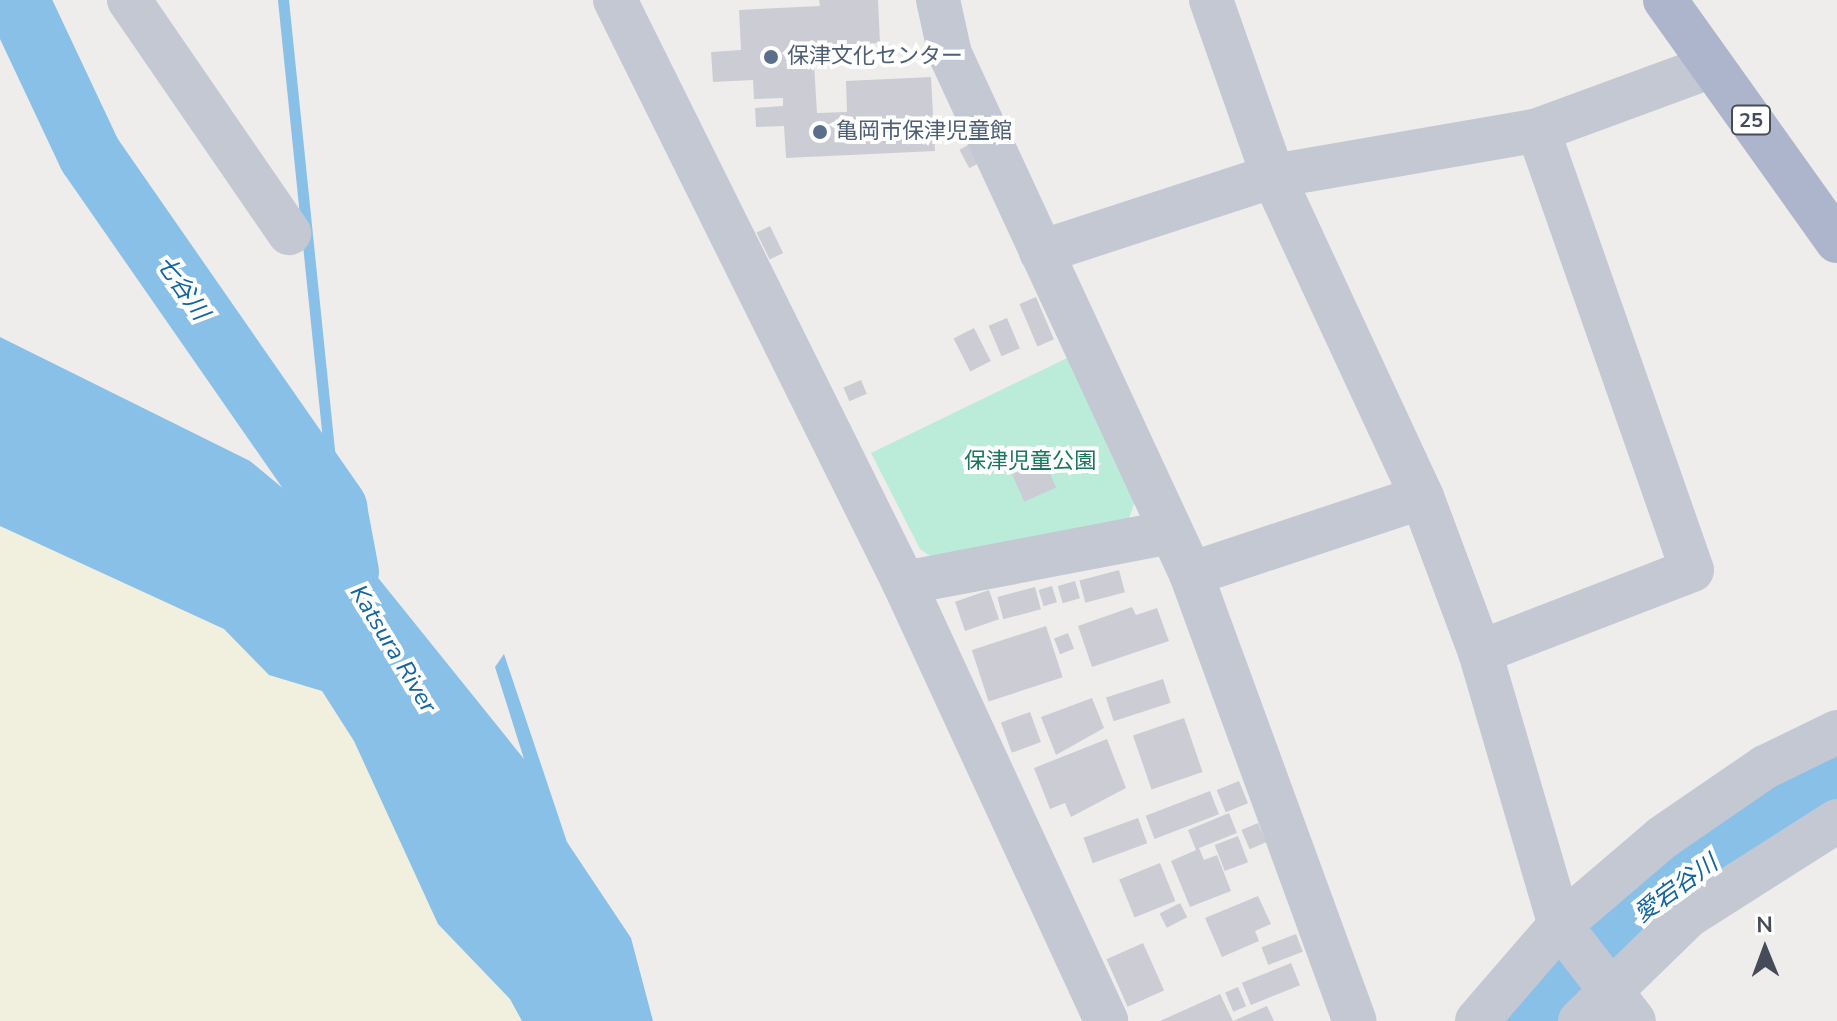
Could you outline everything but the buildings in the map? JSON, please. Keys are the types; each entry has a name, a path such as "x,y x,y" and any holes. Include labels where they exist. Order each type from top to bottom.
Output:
{"main road":[{"name":"25","path":"1665,0 1837,241"}],"street":[{"path":"129,0 289,233"},
{"path":"615,0 904,583 1106,1021"},
{"path":"938,0 950,54 1166,533 1191,574 1355,1021"},
{"path":"1211,0 1273,176 1422,497 1480,652 1564,930 1614,994"},
{"path":"1041,252 1273,176 1538,130 1712,66"},
{"path":"1480,652 1692,570 1538,130"},
{"path":"1191,574 1422,497"},
{"path":"904,583 1166,533"},
{"path":"1477,1021 1564,930 1663,837 1765,767 1837,732"},
{"path":"1580,1021 1614,994 1688,916 1837,821"}],"green space":[{"name":"保津児童公園","path":"1069,357 1136,499 1128,521 939,562 920,549 871,453"}],"sand":[{"path":"0,526 224,629 269,675 322,691 354,741 438,924 510,999 522,1021 0,1021"}],"water":[{"name":"Katsura River","path":"197,319 282,424 367,564 524,759 495,667 504,654 567,842 631,938 653,1021 522,1021 510,999 438,924 354,741 322,691 269,675 224,629 0,526 0,337 250,461 291,495 296,489 192,343"}],"waterway":[{"name":"七谷川","path":"17,0 90,155 335,508 347,572"},
{"path":"283,0 335,508"},
{"name":"愛宕谷川","path":"1532,1021 1640,911 1837,777"}],"place":[{"name":"保津文化センター","path":"771,57"},
{"name":"亀岡市保津児童館","path":"820,132"}]}
